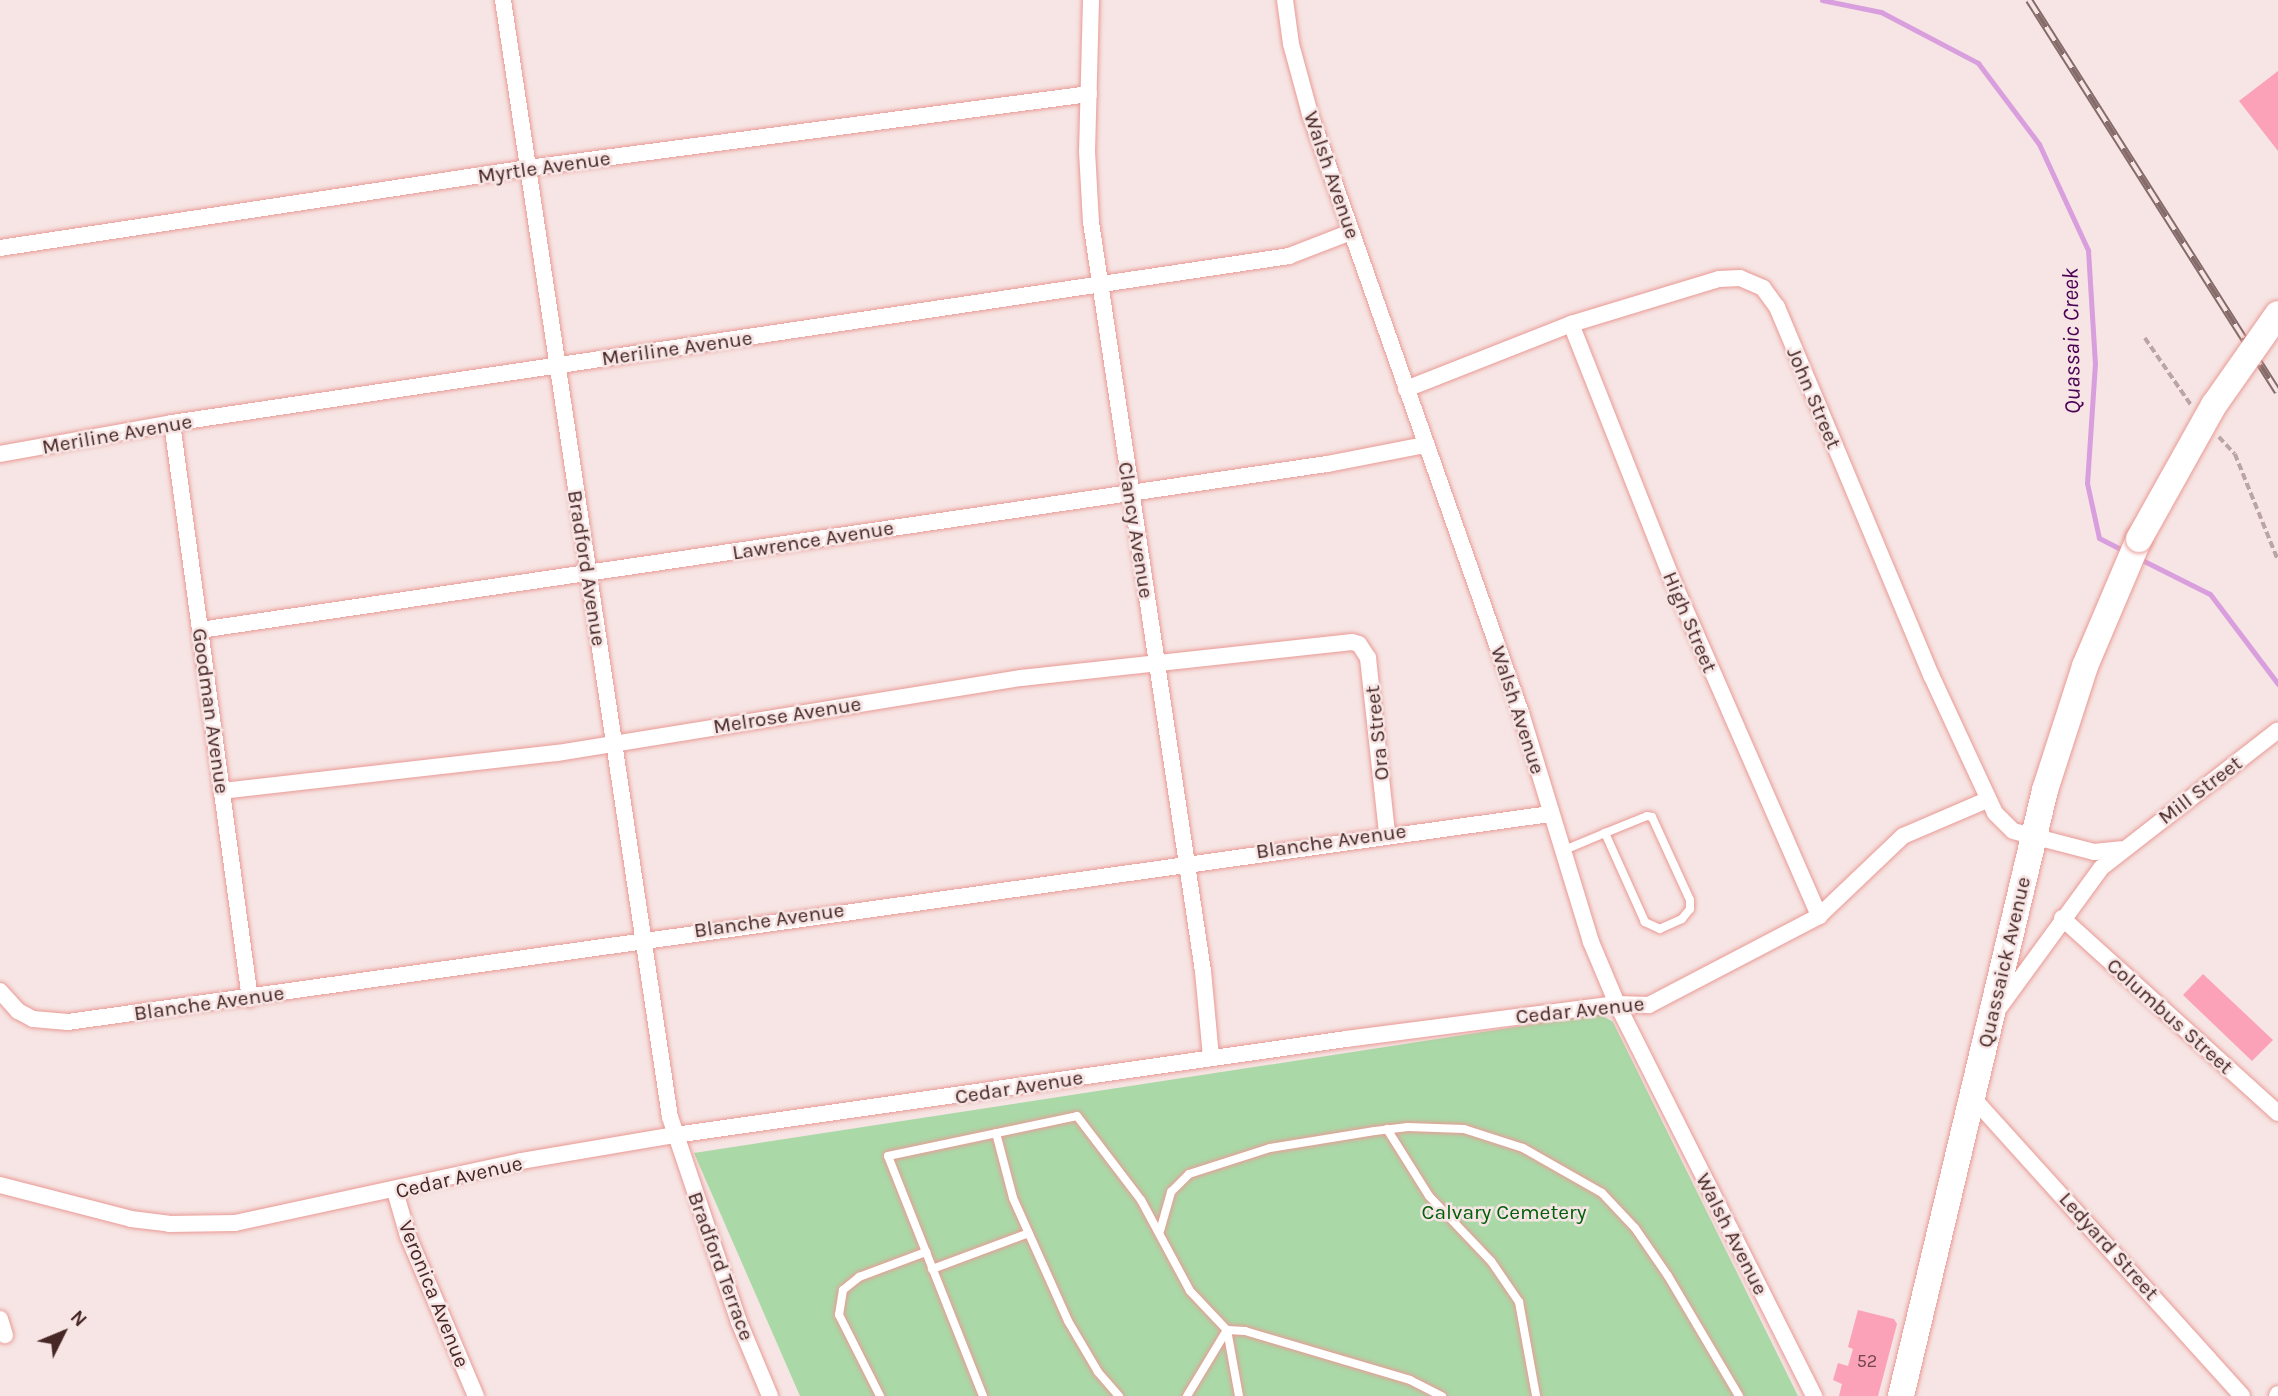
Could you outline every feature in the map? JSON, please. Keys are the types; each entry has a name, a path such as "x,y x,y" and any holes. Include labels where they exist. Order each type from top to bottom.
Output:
{"highway":[{"name":"Quassaick Avenue","path":"1901,1396 2033,836 2058,743 2101,624 2139,539 2214,405 2278,314"}],"street":[{"name":"Bradford Avenue","path":"503,0 587,573 675,1135"},
{"name":"Clancy Avenue","path":"1091,0 1088,162 1100,286 1186,862 1212,1058"},
{"name":"Walsh Avenue","path":"1285,0 1291,44 1310,114 1521,713 1591,942 1617,1004 1814,1396"},
{"name":"Myrtle Avenue","path":"0,248 528,168 1089,94"},
{"name":"Meriline Avenue","path":"0,454 172,423 1289,256 1351,232"},
{"name":"John Street","path":"1406,389 1571,324 1719,279 1740,278 1763,288 1777,307 1987,800 2003,824 2033,836"},
{"name":"High Street","path":"1571,324 1661,554 1819,916"},
{"name":"Goodman Avenue","path":"172,423 250,999"},
{"name":"Lawrence Avenue","path":"200,631 1130,491 1327,464 1426,445"},
{"name":"Melrose Avenue","path":"222,791 386,776 1156,661 1352,642"},
{"name":"Ora Street","path":"1352,642 1359,644 1368,658 1387,833"},
{"name":"Mill Street","path":"2121,849 2278,730"},
{"name":"Cedar Avenue","path":"0,1185 169,1224 235,1223 395,1192 521,1161 675,1135 1212,1058 1617,1004 1649,1005 1819,916 1903,836 1987,800"},
{"name":"Blanche Avenue","path":"0,991 18,1010 33,1019 55,1021 250,999 643,937 1387,833 1550,814"},
{"path":"2033,836 2094,852 2121,849"},
{"path":"1990,1022 2062,918 2121,849"},
{"name":"Columbus Street","path":"2062,918 2278,1113"},
{"name":"Ledyard Street","path":"1973,1098 2242,1396"},
{"name":"Bradford Terrace","path":"675,1135 739,1322 770,1396"},
{"name":"Veronica Avenue","path":"395,1192 408,1236 476,1396"}],"lane":[{"path":"1562,851 1605,833 1647,816 1654,818 1690,900 1690,909 1682,919 1660,929 1645,922 1605,833"},
{"path":"983,1396 888,1156 1077,1116 1160,1231 1190,1291 1227,1330 1239,1396"},
{"path":"1160,1231 1171,1192 1189,1174 1270,1148 1387,1129 1464,1129 1523,1148 1602,1193 1635,1227 1668,1276 1739,1396"},
{"path":"1387,1129 1429,1196 1491,1261 1519,1302 1531,1348 1536,1396"},
{"path":"996,1133 1013,1198 1068,1321 1098,1372 1119,1396"},
{"path":"932,1269 1029,1233"},
{"path":"880,1396 839,1315 843,1290 859,1277 926,1252"},
{"path":"1187,1396 1227,1330"},
{"path":"1227,1330 1245,1331 1410,1380 1442,1396"}],"green space":[{"name":"Calvary Cemetery","path":"1600,1014 1613,1022 1798,1396 800,1396 694,1153"}],"building":[{"path":"2278,71 2278,151 2239,101"},
{"path":"2203,974 2273,1040 2252,1061 2183,995"},
{"path":"1858,1310 1894,1319 1897,1324 1878,1396 1839,1396 1842,1384 1833,1380 1838,1363 1848,1366 1853,1349 1848,1347"}],"waterway":[{"name":"Quassaic Creek","path":"1822,0 1881,12 1978,63 2039,144 2088,250 2095,363 2087,483 2099,538 2125,551"},
{"name":"Quassaic Creek","path":"2140,559 2210,594 2278,684"}],"railway":[{"path":"2029,0 2278,392"}]}
